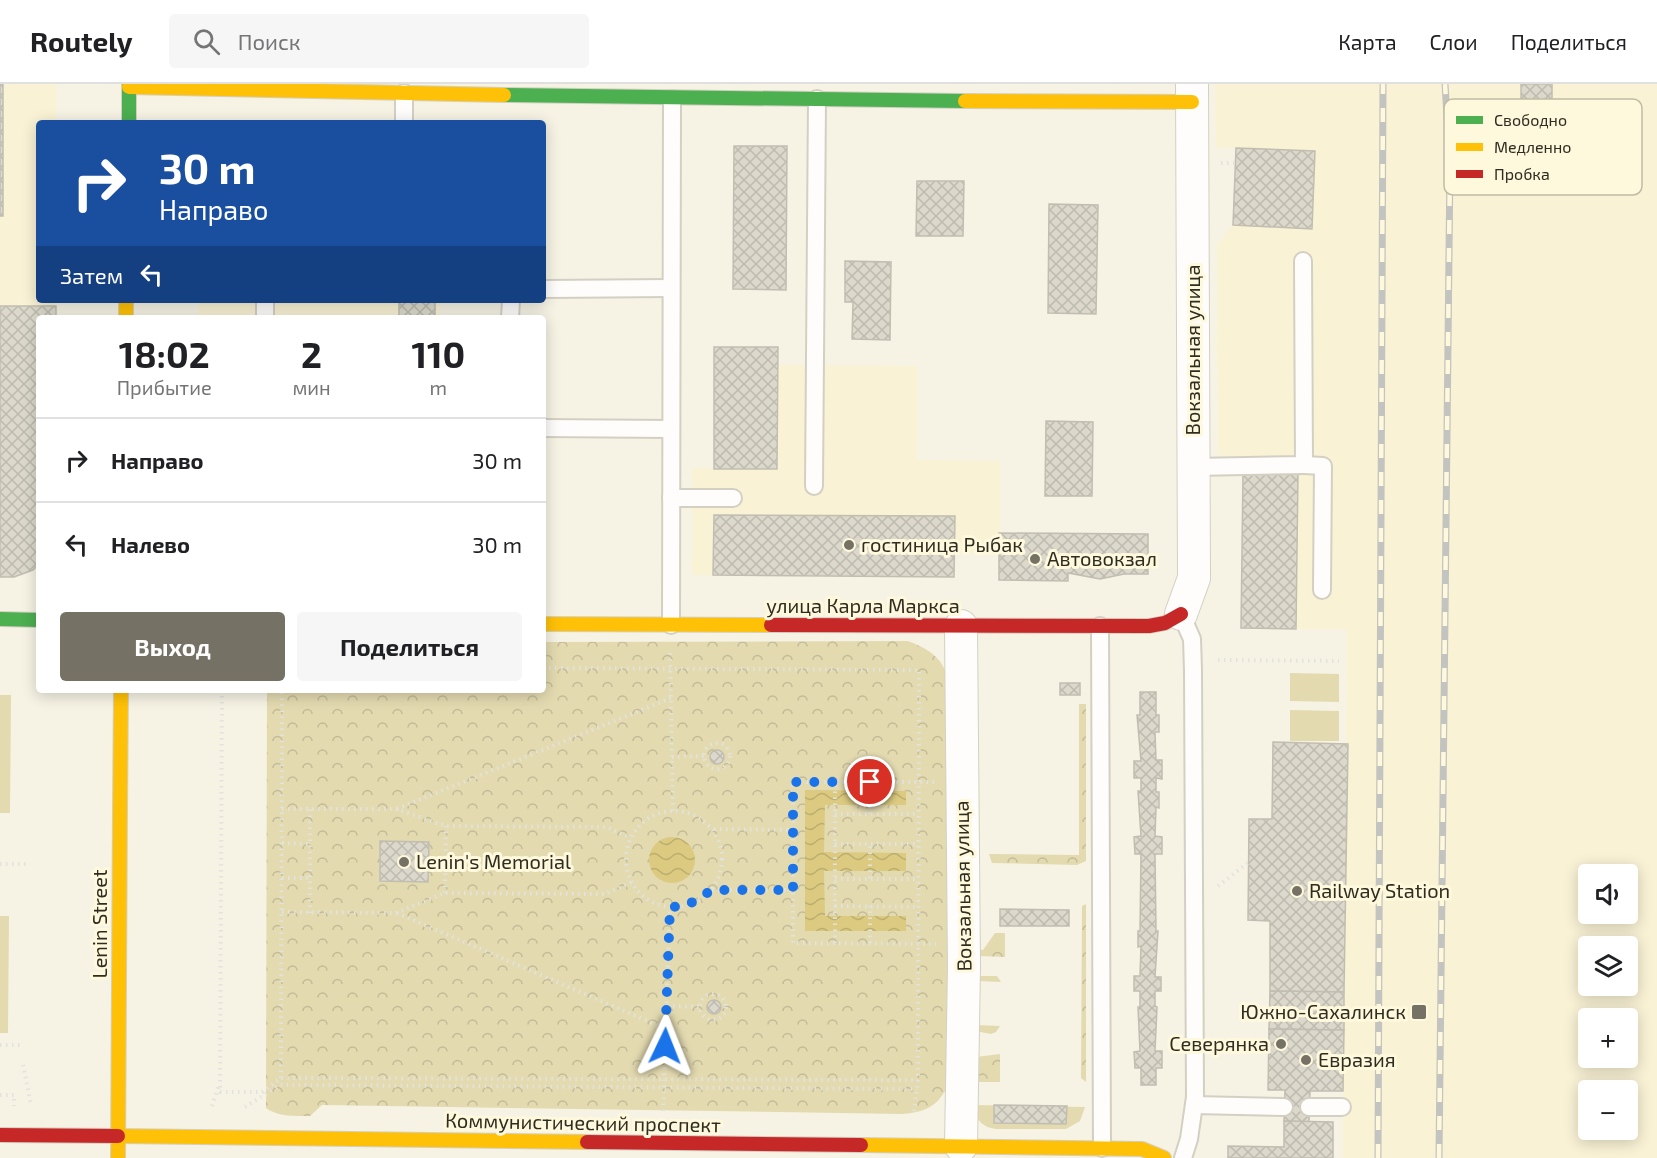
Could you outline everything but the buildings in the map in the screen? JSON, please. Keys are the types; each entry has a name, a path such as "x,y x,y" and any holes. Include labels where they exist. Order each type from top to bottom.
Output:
{"street":[{"path":"129,120 129,86 310,88 404,93 683,94 818,99 1192,93"},
{"name":"Вокзальная улица","path":"1180,614 1194,578 1192,93"},
{"name":"улица Карла Маркса","path":"546,624 1100,626 1165,623 1180,614"},
{"path":"0,619 36,620"},
{"name":"Вокзальная улица","path":"961,626 964,967 962,1146"},
{"name":"Lenin Street","path":"118,1158 121,693"},
{"name":"Коммунистический проспект","path":"0,1135 118,1136 663,1151 962,1146 1102,1148 1142,1149 1164,1158"}],"lane":[{"path":"404,93 404,120"},
{"path":"671,625 671,288 683,94"},
{"path":"814,486 818,99"},
{"path":"1303,261 1304,465"},
{"path":"546,289 671,288"},
{"path":"546,428 671,429"},
{"path":"1193,467 1323,466 1322,590"},
{"path":"671,498 733,498"},
{"path":"1180,614 1192,639 1193,670 1194,1105 1189,1139 1183,1158"},
{"path":"1100,626 1102,1148"},
{"path":"1194,1105 1284,1107"},
{"path":"1310,1107 1342,1107"}],"path":[{"path":"670,642 673,811"},
{"path":"1218,660 1340,661"},
{"path":"546,668 919,670 918,1080 914,1113"},
{"path":"222,693 220,1092 262,1092 281,1078 918,1080"},
{"path":"281,1078 282,693"},
{"path":"396,809 671,698"},
{"path":"714,744 722,744 728,749 730,757 728,764 721,769 713,769 707,764 704,756 707,748 714,744"},
{"path":"672,757 704,756"},
{"path":"918,943 793,943 793,782 919,782"},
{"path":"835,782 835,943"},
{"path":"870,782 870,814"},
{"path":"282,809 396,809 446,826 606,827 631,838"},
{"path":"310,809 310,913"},
{"path":"714,829 721,845 723,860 720,875 712,890 686,906 670,907 655,903 642,895 632,882 627,868 626,853 631,838 641,824 656,814 673,811 688,812 714,829 793,830"},
{"path":"835,814 919,814"},
{"path":"445,893 446,826"},
{"path":"282,843 310,844"},
{"path":"835,844 918,844"},
{"path":"870,844 870,879"},
{"path":"1218,886 1249,862"},
{"path":"0,864 26,864"},
{"path":"282,878 310,878"},
{"path":"835,879 919,879"},
{"path":"282,912 396,913 445,893 605,894 632,882"},
{"path":"712,890 793,890"},
{"path":"835,906 919,906"},
{"path":"870,906 870,943"},
{"path":"663,1111 670,907"},
{"path":"396,913 666,1029"},
{"path":"710,995 718,995 724,1000 727,1008 724,1015 717,1020 709,1020 703,1015 700,1007 703,1000 710,995"},
{"path":"667,1006 700,1007"},
{"path":"0,1045 23,1045"},
{"path":"23,1065 30,1103"},
{"path":"211,1109 220,1081"},
{"path":"280,1085 917,1089"},
{"path":"0,1095 14,1095"}],"shaded area":[{"path":"0,84 56,84 56,120 36,120 36,303 56,303 56,315 36,315 36,567 14,577 0,577"},
{"path":"1215,84 1657,84 1657,1158 1343,1158 1347,629 1296,629 1298,475 1243,473 1243,457 1218,455 1217,245 1233,225 1236,148 1216,147"},
{"path":"198,303 440,303 440,315 198,315"},
{"path":"778,365 917,366 917,460 1000,461 1000,533 1148,534 1148,574 1124,574 1100,579 1069,573 1068,581 999,580 999,553 955,553 954,577 692,575 692,468 777,469"}],"green space":[{"path":"908,641 937,658 952,688 954,1071 946,1090 936,1103 922,1111 902,1114 322,1105 310,1116 298,1116 281,1114 266,1108 267,693 546,693 546,642"},
{"path":"1290,673 1339,674 1339,702 1290,701"},
{"path":"0,695 11,695 10,813 0,813"},
{"path":"1079,704 1086,704 1086,861 1077,865 992,863 989,854 1079,855"},
{"path":"1290,710 1339,711 1339,741 1290,741"},
{"path":"1086,904 1086,1082 1081,1078 1082,906"},
{"path":"0,916 9,916 8,1033 0,1033"},
{"path":"995,933 1005,933 1005,957 979,956 971,949 983,950"},
{"path":"975,976 997,976 1001,982 977,981 976,1025 1000,1026 996,1032 991,1034 975,1031"},
{"path":"1000,1054 1000,1082 972,1082 976,1057"},
{"path":"972,1105 1085,1107 1080,1121 1066,1129 996,1129 980,1122"}],"water":[{"path":"805,790 906,791 906,805 825,805 824,852 906,853 906,871 824,871 825,916 906,916 906,931 805,931"},
{"path":"672,837 681,838 689,843 694,851 694,869 689,877 681,882 672,883 663,882 655,877 650,869 649,860 650,851 655,843 663,838"}],"railway":[{"path":"1378,1158 1383,84"},
{"path":"1445,84 1446,99"},
{"path":"1439,1158 1450,195"}],"traffic: fast":[{"path":"129,84 129,120"},
{"path":"504,95 965,101"},
{"path":"0,619 36,620"}],"traffic: slow":[{"path":"129,87 504,95"},
{"path":"965,101 1192,102"},
{"path":"126,303 126,315"},
{"path":"546,624 771,625"},
{"path":"120,808 121,693"},
{"path":"118,1158 120,808"},
{"path":"118,1136 587,1142"},
{"path":"861,1145 1142,1149 1164,1158"}],"traffic: jam":[{"path":"771,625 1149,626 1165,623 1181,614"},
{"path":"0,1135 118,1136"},
{"path":"587,1142 861,1145"}],"place":[{"name":"гостиница Рыбак","path":"849,545"},
{"name":"Автовокзал","path":"1035,559"},
{"name":"Lenin's Memorial","path":"404,862"},
{"name":"Railway Station","path":"1297,891"},
{"name":"Южно-Сахалинск","path":"1419,1012"},
{"name":"Северянка","path":"1281,1044"},
{"name":"Евразия","path":"1306,1060"}],"route":[{"path":"665,1046 670,907 686,906 712,890 793,890 793,782 870,782"}]}
